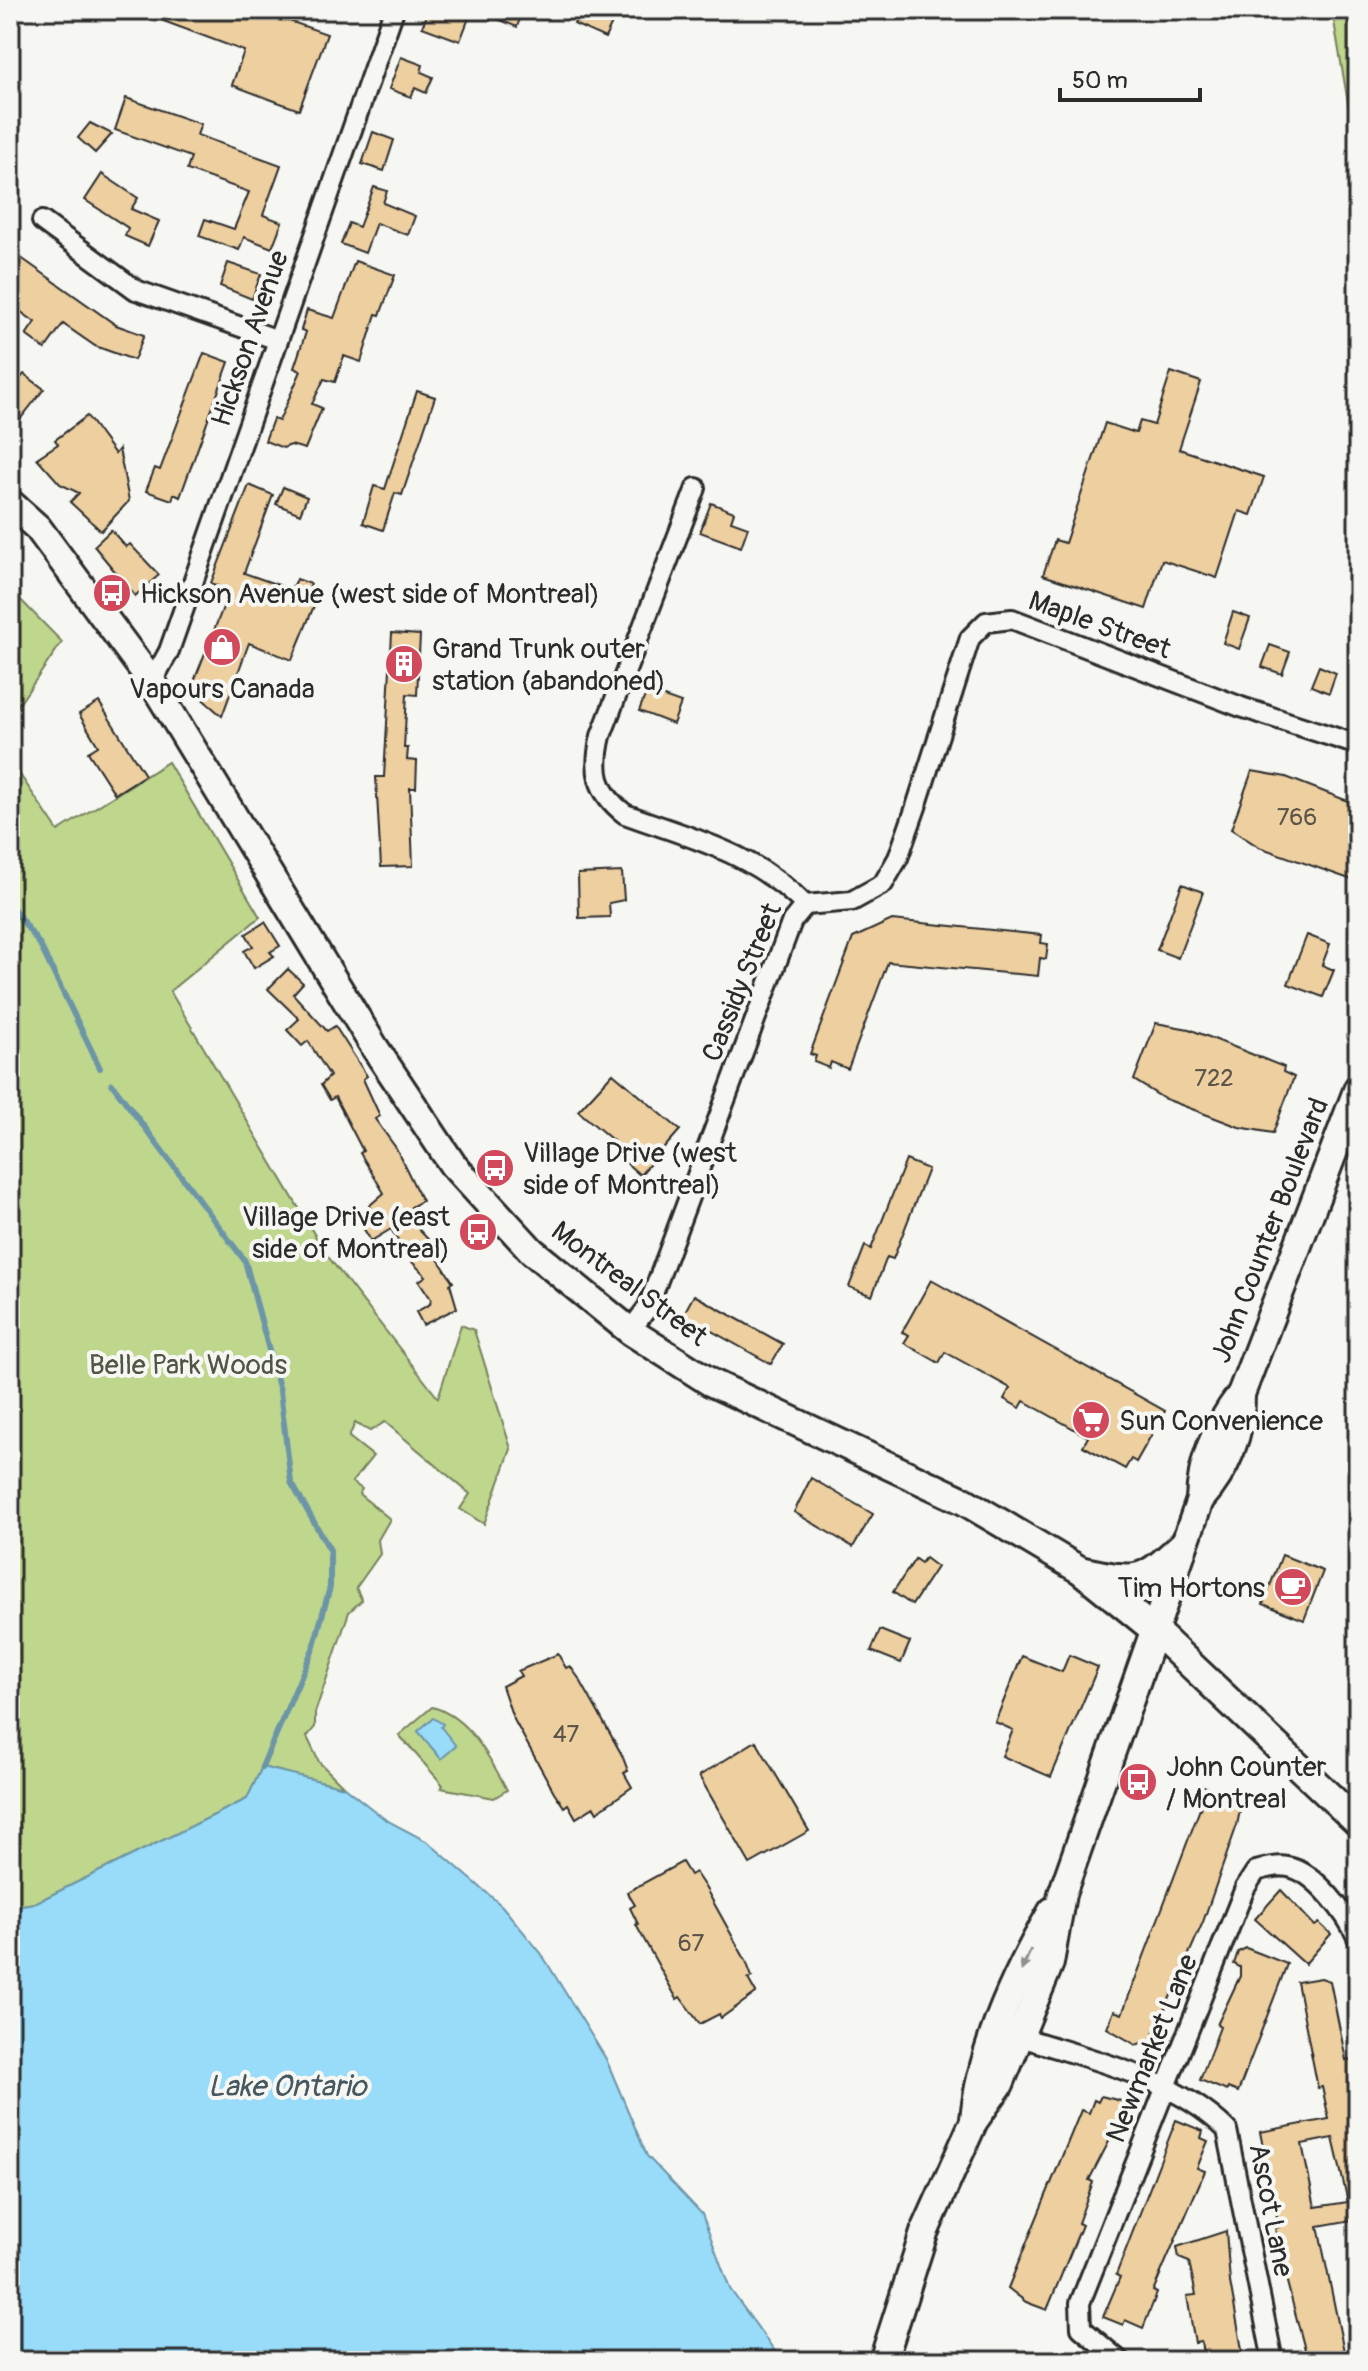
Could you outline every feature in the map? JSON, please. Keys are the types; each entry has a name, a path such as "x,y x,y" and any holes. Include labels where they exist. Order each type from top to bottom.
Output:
{"main road":[{"name":"Montreal Street","path":"10,503 38,528 152,682 375,1048 453,1165 532,1251 630,1331 710,1382 964,1501 1080,1570 1153,1629 1358,1823"},
{"name":"John Counter Boulevard","path":"883,2361 924,2233 974,2121 978,2083 1050,1963 1062,1894 1153,1629 1200,1500 1218,1481 1242,1420 1241,1394 1358,1088"},
{"path":"1080,1570 1130,1580 1158,1567 1185,1542"}],"street":[{"name":"Hickson Avenue","path":"152,682 169,651 394,10"},
{"path":"42,221 136,290 278,340"},
{"name":"Cassidy Street","path":"630,1331 648,1307 792,921 805,905 779,879 750,860 625,814 609,801 600,786 595,764 601,736 696,488"},
{"name":"Maple Street","path":"805,905 852,901 883,884 911,820 958,666 970,638 986,622 1012,619 1241,707 1358,745"},
{"name":"Newmarket Lane","path":"1120,2361 1081,2328 1080,2303 1245,1888 1256,1871 1275,1866 1292,1867 1337,1907 1358,1939"},
{"name":"Ascot Lane","path":"1009,2033 1165,2087 1206,2109 1227,2130 1273,2361"}],"green space":[{"path":"1332,10 1358,10 1358,161"},
{"path":"10,589 62,642 10,717"},
{"name":"Belle Park Woods","path":"10,760 58,831 168,762 260,917 170,991 326,1254 438,1398 461,1325 474,1330 511,1449 484,1524 460,1509 470,1494 385,1422 370,1431 355,1423 349,1437 373,1456 352,1482 362,1489 359,1494 390,1519 378,1540 380,1554 356,1588 362,1600 349,1612 315,1713 315,1727 307,1737 319,1762 344,1787 262,1767 247,1799 35,1903 10,1907"},
{"path":"432,1707 457,1719 477,1740 507,1790 494,1798 441,1788 443,1785 399,1735"}],"water":[{"path":"433,1718 443,1724 441,1727 456,1746 441,1759 418,1731"},
{"name":"Lake Ontario","path":"262,1767 344,1787 386,1820 428,1842 502,1906 541,1953 606,2059 647,2156 702,2214 730,2289 782,2361 10,2361 10,1907 35,1903 247,1799"}],"building":[{"path":"134,10 258,10 327,34 299,110 232,85 244,51"},
{"path":"429,10 472,10 460,41 422,27"},
{"path":"476,10 523,10 517,27"},
{"path":"581,10 595,10 614,19 605,38 574,24"},
{"path":"401,57 423,65 421,72 433,77 426,93 415,88 411,97 389,89"},
{"path":"126,98 201,124 197,135 281,165 263,215 282,222 272,248 244,237 239,250 199,236 205,219 234,229 249,192 187,170 191,157 115,130"},
{"path":"90,123 112,134 95,153 78,138"},
{"path":"373,132 394,140 384,171 362,164"},
{"path":"102,174 138,198 131,209 159,221 148,246 125,236 128,228 85,200"},
{"path":"374,187 387,191 383,203 415,216 408,235 376,223 365,253 341,244 349,223 359,227"},
{"path":"10,250 116,325 144,335 134,360 95,346 63,324 45,349 26,335 35,322 10,304"},
{"path":"355,261 395,275 380,315 376,314 361,362 344,356 335,382 324,379 312,404 322,408 305,449 291,445 283,448 265,441 273,419 279,421 301,371 294,368 306,332 301,330 307,310 334,318"},
{"path":"228,263 261,274 252,299 220,286"},
{"path":"204,353 229,362 180,497 174,494 172,500 146,491 155,468 160,470"},
{"path":"1171,372 1201,382 1179,449 1264,477 1251,515 1239,511 1217,578 1162,560 1146,609 1043,575 1055,540 1065,543 1105,423 1136,433 1140,421 1154,425"},
{"path":"24,374 44,389 10,432 10,391"},
{"path":"417,391 435,397 402,495 395,493 383,530 363,523 374,486 385,489"},
{"path":"87,416 115,454 119,449 129,501 101,531 70,502 79,493 60,484 37,458 58,444 55,440"},
{"path":"249,485 273,495 244,573 287,588 293,587 297,579 311,584 308,592 318,596 292,660 249,643 222,716 191,689 229,592 211,583"},
{"path":"283,487 307,497 300,514 276,504"},
{"path":"711,503 734,512 731,521 748,527 741,547 700,532"},
{"path":"111,530 126,547 130,544 159,575 135,596 94,546"},
{"path":"1233,612 1250,618 1239,649 1223,643"},
{"path":"392,633 420,635 417,695 407,694 404,748 408,748 407,760 417,761 416,788 410,788 413,866 381,867 376,777 384,777"},
{"path":"1270,645 1290,652 1282,674 1262,667"},
{"path":"1319,666 1336,673 1329,693 1311,686"},
{"path":"647,691 681,703 673,724 639,711"},
{"path":"99,702 145,775 115,794 88,752 98,746 79,714"},
{"path":"1252,771 1286,777 1358,805 1358,882 1259,847 1231,829"},
{"path":"622,872 624,900 609,903 610,917 579,918 578,874"},
{"path":"1182,884 1203,892 1178,958 1157,950"},
{"path":"892,920 1042,935 1041,943 1048,944 1046,959 1040,958 1038,976 888,962 848,1069 831,1062 829,1068 814,1062 816,1056 810,1054 853,938"},
{"path":"265,922 280,946 270,952 274,956 254,968 244,951 253,946 246,934"},
{"path":"1307,935 1330,944 1322,965 1334,970 1323,997 1288,984"},
{"path":"288,969 303,983 293,994 327,1031 335,1026 367,1076 363,1079 380,1116 375,1119 396,1148 422,1201 411,1207 414,1211 406,1216 440,1252 436,1256 453,1282 450,1284 457,1308 423,1325 416,1312 430,1304 431,1299 419,1281 426,1276 409,1259 391,1229 371,1241 358,1219 372,1211 369,1206 384,1193 360,1153 363,1151 335,1097 330,1100 321,1085 330,1076 308,1041 302,1046 287,1030 299,1019 268,989"},
{"path":"1156,1023 1189,1029 1284,1067 1283,1072 1294,1077 1273,1133 1239,1127 1163,1098 1134,1080"},
{"path":"613,1073 680,1130 640,1175 624,1161 630,1155 578,1111"},
{"path":"906,1160 928,1169 893,1259 887,1257 872,1296 849,1287 865,1246 871,1249"},
{"path":"931,1280 1165,1411 1136,1462 1131,1459 1125,1469 1083,1446 1088,1437 1024,1401 1020,1408 1004,1399 1010,1388 945,1352 939,1363 904,1343 909,1335 902,1332"},
{"path":"694,1295 783,1344 771,1364 683,1315"},
{"path":"811,1478 873,1514 853,1547 794,1512"},
{"name":"Tim Hortons","path":"1282,1555 1323,1571 1304,1620 1263,1604"},
{"path":"925,1558 937,1567 912,1605 893,1592 915,1559 921,1563"},
{"path":"880,1630 910,1642 901,1663 871,1651"},
{"path":"558,1654 566,1668 570,1666 580,1680 622,1755 628,1771 624,1773 632,1787 597,1812 594,1807 576,1818 568,1804 564,1807 554,1792 513,1718 502,1686 521,1676 518,1671"},
{"path":"1069,1655 1098,1667 1051,1777 1002,1756 1013,1730 995,1722 1022,1656 1062,1672"},
{"path":"756,1741 809,1831 750,1864 699,1776"},
{"path":"1203,1786 1242,1801 1237,1825 1203,1922 1152,2039 1136,2045 1107,2028 1114,2011 1122,2014 1201,1806 1197,1804"},
{"path":"682,1862 690,1875 695,1872 705,1887 746,1961 752,1977 748,1979 756,1993 721,2018 719,2014 700,2024 680,1997 677,1999 636,1925 630,1908 635,1905 627,1892"},
{"path":"1281,1890 1315,1926 1319,1923 1331,1934 1305,1964 1255,1919"},
{"path":"1246,1948 1287,1964 1238,2092 1228,2088 1227,2091 1200,2080 1220,2027 1217,2025 1240,1976 1240,1967 1234,1964 1238,1952"},
{"path":"1321,1978 1330,1981 1346,2060 1352,2059 1358,2085 1358,2219 1318,2226 1346,2361 1308,2361 1280,2256 1275,2228 1279,2227 1260,2132 1329,2119 1322,2087 1318,2088 1297,1982","holes":["1333,2138 1348,2202 1315,2207 1302,2144"]},
{"path":"1101,2096 1129,2103 1089,2180 1093,2182 1078,2223 1082,2225 1047,2310 1026,2302 1008,2288 1081,2110 1089,2113 1094,2100 1098,2102"},
{"path":"1176,2120 1203,2131 1201,2138 1208,2141 1197,2168 1205,2171 1153,2291 1157,2293 1143,2328 1125,2320 1123,2325 1103,2317 1120,2277 1116,2275"},
{"path":"1226,2231 1230,2282 1244,2361 1204,2361 1201,2342 1195,2343 1187,2296 1196,2295 1189,2262 1179,2258 1177,2247"}],"waterway":[{"path":"10,904 40,945 100,1068"},
{"path":"112,1084 245,1261 280,1391 291,1482 330,1550 330,1587 313,1649 262,1767"}],"place":[{"name":"Hickson Avenue (west side of Montreal)","path":"112,593"},
{"name":"Vapours Canada","path":"222,647"},
{"name":"Grand Trunk outer station (abandoned)","path":"404,664"},
{"name":"Village Drive (west side of Montreal)","path":"495,1168"},
{"name":"Village Drive (east side of Montreal)","path":"478,1232"},
{"name":"Sun Convenience","path":"1091,1420"},
{"name":"Tim Hortons","path":"1293,1587"},
{"name":"John Counter / Montreal","path":"1138,1782"}]}
